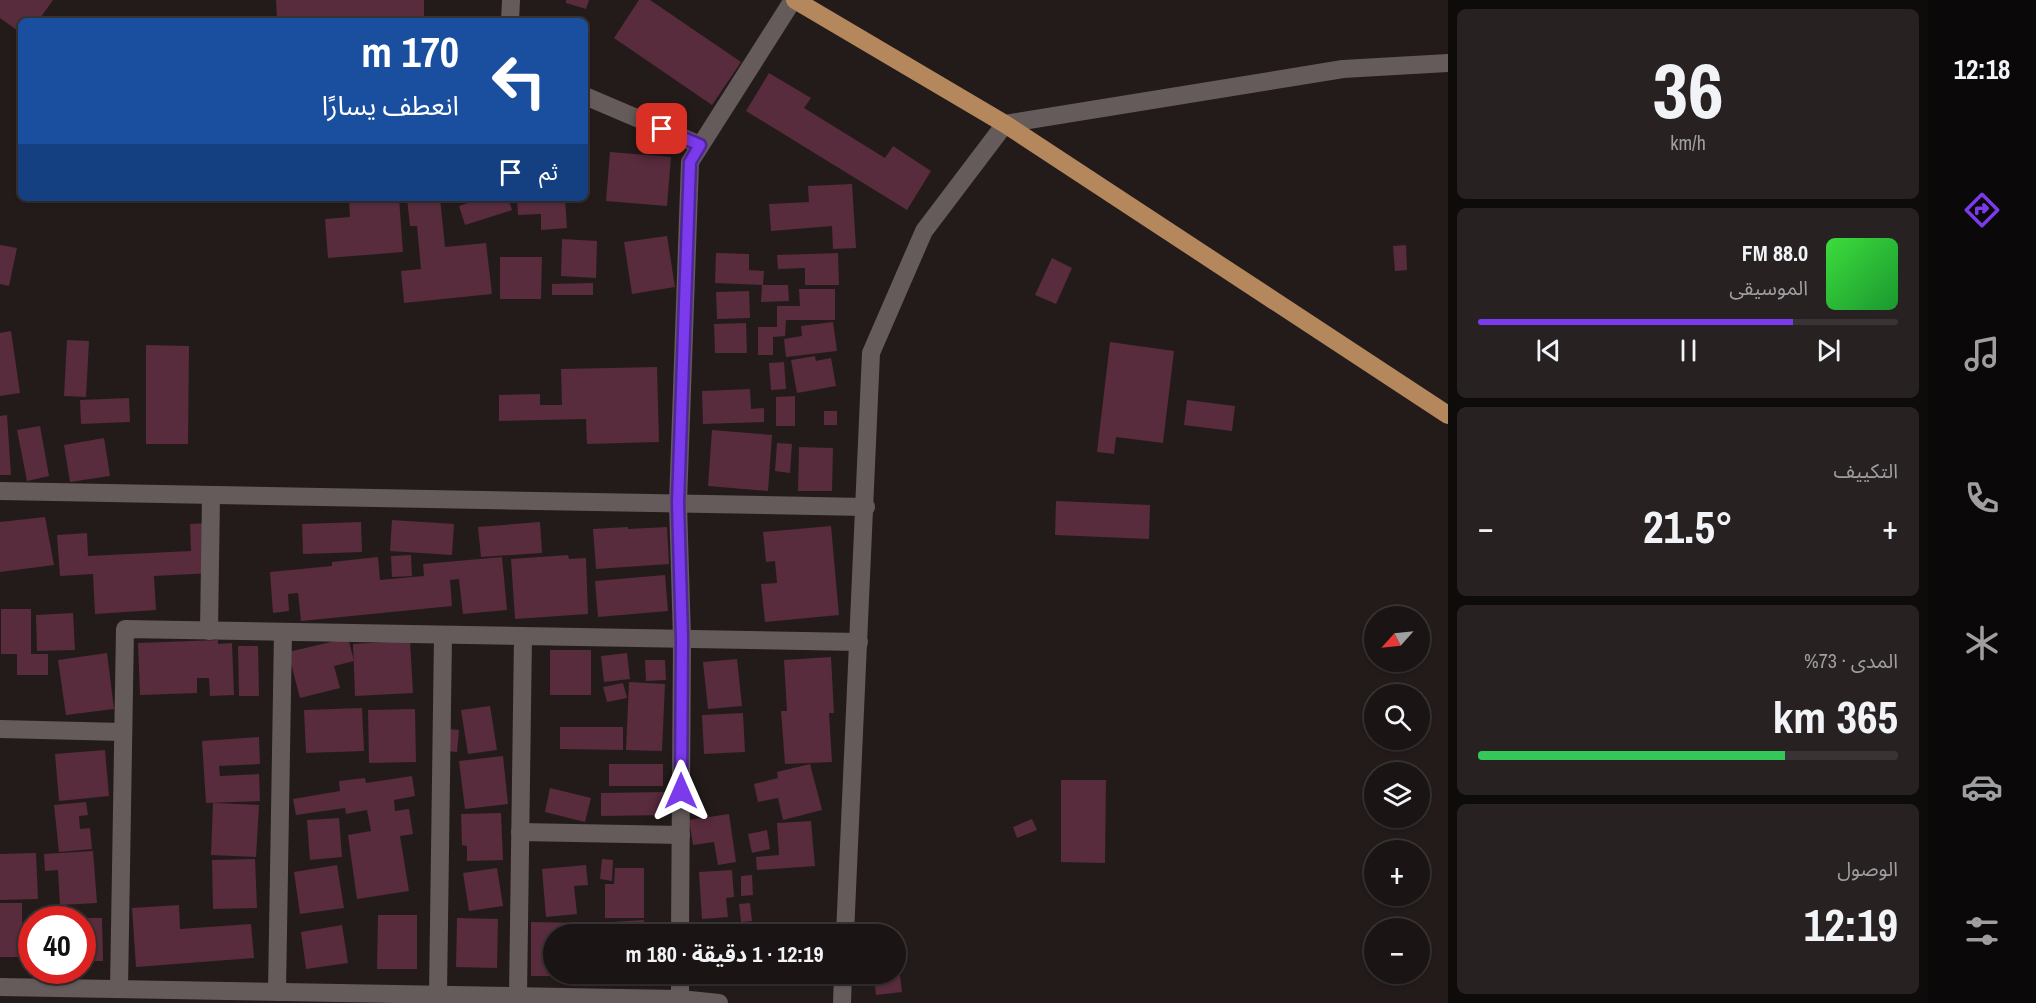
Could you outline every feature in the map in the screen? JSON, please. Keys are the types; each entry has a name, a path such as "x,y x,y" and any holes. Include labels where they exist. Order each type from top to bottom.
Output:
{"main road":[{"path":"794,0 1005,124 1448,415"}],"street":[{"path":"510,18 511,0"},
{"path":"680,924 682,639 678,503 690,162 794,0"},
{"path":"845,924 866,507 871,353 924,231 1005,124 1343,69 1448,63"},
{"path":"588,97 700,145"},
{"path":"0,491 866,507"},
{"path":"209,631 211,495"},
{"path":"119,989 124,629 859,642"},
{"path":"277,992 283,632"},
{"path":"438,995 443,635"},
{"path":"518,996 523,636"},
{"path":"0,729 123,732"},
{"path":"520,832 681,835"},
{"path":"680,984 680,1001"},
{"path":"842,1003 843,984"},
{"path":"0,987 518,996 719,1003"}],"building":[{"path":"0,0 53,0 40,18 18,18 18,31 0,18"},
{"path":"276,0 424,0 424,18 277,18"},
{"path":"566,0 589,0 586,9 566,3"},
{"path":"639,0 650,0 741,62 712,105 614,38"},
{"path":"769,73 811,98 804,108 885,158 893,146 931,171 907,210 746,111"},
{"path":"610,152 671,157 667,206 606,201"},
{"path":"852,184 856,248 833,249 832,226 771,231 769,204 809,202 808,186"},
{"path":"349,201 399,201 403,252 328,258 325,219 350,217"},
{"path":"407,201 440,201 445,247 486,243 492,294 404,303 401,271 421,269 417,226 410,226"},
{"path":"473,201 509,201 512,210 465,225 459,206"},
{"path":"517,201 565,201 567,228 541,230 541,214 518,215"},
{"path":"667,236 675,287 632,294 624,242"},
{"path":"562,239 597,241 596,278 561,276"},
{"path":"0,245 17,248 9,286 0,284"},
{"path":"1406,245 1407,270 1395,271 1393,246"},
{"path":"716,253 749,254 749,270 764,271 763,285 715,283"},
{"path":"838,253 839,285 805,285 805,268 778,269 777,255"},
{"path":"500,257 542,257 541,299 500,299"},
{"path":"1052,258 1072,268 1056,304 1035,295"},
{"path":"593,283 593,295 552,295 552,284"},
{"path":"762,285 788,285 789,301 761,302"},
{"path":"799,289 835,289 835,320 786,320 785,336 773,337 773,355 758,355 758,327 777,327 777,306 800,306"},
{"path":"749,291 750,318 717,319 716,292"},
{"path":"833,322 837,351 786,357 784,339 802,336 801,326"},
{"path":"746,323 747,353 715,353 714,324"},
{"path":"11,331 20,393 0,396 0,333"},
{"path":"67,340 89,341 86,397 64,396"},
{"path":"1110,342 1174,351 1163,443 1116,437 1114,454 1097,452"},
{"path":"146,345 189,346 188,444 146,444"},
{"path":"815,356 816,361 831,358 836,386 797,393 791,360"},
{"path":"784,362 786,389 771,390 769,363"},
{"path":"657,367 659,442 587,444 586,419 499,421 499,395 540,394 540,405 562,405 561,369"},
{"path":"750,389 751,409 764,408 764,422 703,424 702,391"},
{"path":"795,396 795,426 776,426 776,397"},
{"path":"129,398 130,422 81,424 80,400"},
{"path":"1187,400 1235,406 1232,431 1184,425"},
{"path":"824,411 837,411 837,425 824,425"},
{"path":"7,415 11,475 0,475 0,416"},
{"path":"40,426 49,476 27,481 17,430"},
{"path":"712,430 772,435 768,491 708,486"},
{"path":"104,438 110,476 70,482 64,445"},
{"path":"777,443 792,444 790,473 775,471"},
{"path":"799,447 833,448 832,491 798,491"},
{"path":"1056,501 1150,505 1149,539 1055,535"},
{"path":"45,517 54,565 0,572 0,522"},
{"path":"392,520 454,524 452,555 390,551"},
{"path":"361,522 362,552 303,554 302,524"},
{"path":"540,522 542,553 481,557 478,527"},
{"path":"210,523 213,573 154,576 156,610 95,614 93,574 60,576 57,535 87,533 88,556 191,551 190,524"},
{"path":"831,526 839,615 765,622 761,584 777,583 775,561 766,562 763,532"},
{"path":"628,527 628,529 667,527 669,564 596,569 593,529"},
{"path":"411,555 412,576 392,577 391,556"},
{"path":"568,555 569,559 586,558 588,614 515,619 511,559"},
{"path":"378,557 380,580 424,576 423,564 502,557 507,610 463,614 459,579 450,580 452,606 301,621 298,593 288,594 289,611 273,613 270,572 332,566 332,562"},
{"path":"665,575 668,611 598,617 595,581"},
{"path":"1,609 31,609 31,654 48,654 48,675 17,675 17,654 1,654"},
{"path":"73,613 75,650 37,651 36,615"},
{"path":"348,638 354,661 334,666 340,688 300,698 288,652"},
{"path":"218,640 218,644 232,643 234,695 210,696 209,678 197,678 197,693 140,695 138,643"},
{"path":"410,641 413,693 355,696 353,644"},
{"path":"238,646 258,646 259,696 239,696"},
{"path":"550,650 591,650 591,695 550,695"},
{"path":"107,653 114,709 66,715 58,660"},
{"path":"627,653 630,679 604,682 601,656"},
{"path":"831,657 834,713 829,713 832,762 785,764 781,711 787,711 784,660"},
{"path":"737,659 742,706 708,709 703,662"},
{"path":"645,660 665,660 666,680 646,681"},
{"path":"629,682 665,684 662,751 626,750"},
{"path":"623,683 627,698 607,702 603,687"},
{"path":"490,706 497,750 468,754 461,710"},
{"path":"362,708 364,751 306,753 304,710"},
{"path":"415,709 416,762 369,763 368,710"},
{"path":"743,713 745,752 704,754 702,715"},
{"path":"560,727 623,727 623,750 560,749"},
{"path":"449,729 459,730 457,752 446,751"},
{"path":"259,737 260,764 219,766 220,776 259,774 260,801 206,803 202,741"},
{"path":"105,750 109,796 59,801 55,754"},
{"path":"503,756 508,804 465,809 459,761"},
{"path":"609,764 663,764 663,786 609,786"},
{"path":"810,764 822,810 783,820 778,798 758,802 754,784 778,778 777,772"},
{"path":"412,776 415,796 394,800 395,811 409,809 413,834 400,836 409,891 357,899 348,835 371,831 367,810 346,814 345,808 296,815 293,799 340,791 339,781 365,778 366,783"},
{"path":"1061,780 1106,780 1105,863 1061,862"},
{"path":"550,788 591,798 585,822 545,812"},
{"path":"665,792 666,815 601,816 601,793"},
{"path":"86,802 88,815 79,816 80,829 90,828 92,849 59,852 54,805"},
{"path":"213,803 259,805 256,857 211,855"},
{"path":"501,813 503,860 467,861 467,846 462,845 461,814"},
{"path":"729,814 736,862 718,865 714,842 693,845 689,820"},
{"path":"339,818 342,857 310,860 307,820"},
{"path":"1032,819 1037,830 1017,838 1013,827"},
{"path":"811,821 815,866 757,870 756,857 779,855 777,823"},
{"path":"767,830 770,849 752,853 748,834"},
{"path":"93,851 97,903 60,905 58,870 45,871 44,854"},
{"path":"36,853 38,899 0,900 0,854"},
{"path":"255,859 257,908 213,909 212,860"},
{"path":"602,859 613,860 612,881 600,879"},
{"path":"337,865 344,908 300,914 294,872"},
{"path":"586,865 588,885 574,886 577,914 546,917 542,869"},
{"path":"497,868 503,906 469,911 463,873"},
{"path":"615,868 644,868 644,918 605,918 605,884 614,884"},
{"path":"732,870 734,897 726,898 728,917 702,919 699,872"},
{"path":"752,875 753,895 741,896 741,876"},
{"path":"0,903 22,903 22,906 18,906 18,957 0,957"},
{"path":"750,903 752,921 741,922 739,904"},
{"path":"179,905 180,929 251,924 254,958 136,967 132,908"},
{"path":"378,915 417,915 417,969 377,969"},
{"path":"96,918 102,918 103,961 96,961"},
{"path":"457,918 498,919 497,968 456,967"},
{"path":"644,920 644,924 597,924"},
{"path":"531,922 584,923 543,924 543,976 531,976"},
{"path":"342,925 348,963 306,969 301,932"},
{"path":"875,984 901,984 902,992 876,995"}],"route":[{"path":"662,129 700,145 690,162 678,503 682,639 681,791"}]}
